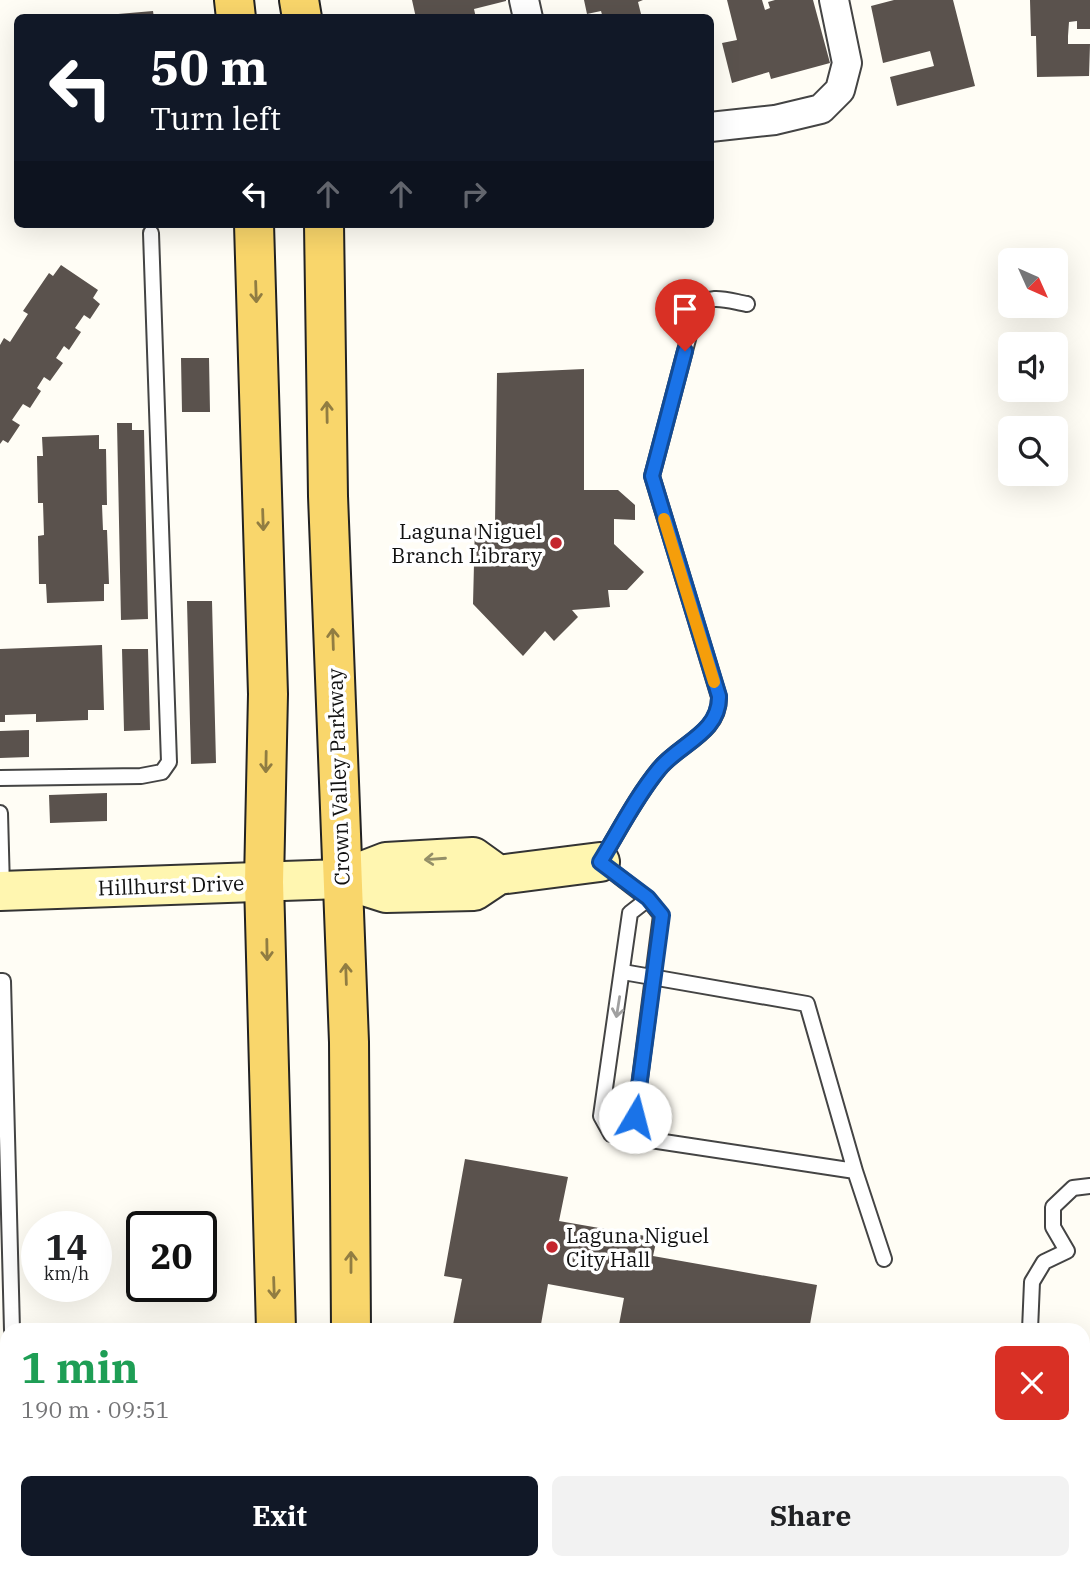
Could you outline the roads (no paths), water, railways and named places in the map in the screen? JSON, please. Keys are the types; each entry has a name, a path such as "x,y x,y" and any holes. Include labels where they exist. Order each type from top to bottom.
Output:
{"main road":[{"path":"254,228 268,694 264,882 276,1323"},
{"name":"Crown Valley Parkway","path":"324,228 329,510 349,1042 351,1323"}],"street":[{"path":"714,127 775,120 821,109 840,90 847,63 834,0"},
{"name":"Hillhurst Drive","path":"1,891 342,879 386,862 472,857 498,875 600,862"}],"lane":[{"path":"0,778 141,776 162,772 169,762 151,233"},
{"path":"611,1134 635,1117 656,977 662,915 648,898 600,862 660,768 713,722 719,709 719,696 652,476 696,309 702,301 710,298 747,304"},
{"path":"0,813 1,891"},
{"path":"611,1134 601,1116 631,913 648,898"},
{"path":"623,972 807,1004 855,1171 884,1259"},
{"path":"0,981 3,981 12,1323"},
{"path":"611,1134 855,1171"},
{"path":"1030,1323 1032,1282 1044,1262 1067,1251 1053,1227 1053,1207 1073,1188 1090,1186"}],"place":[{"name":"Laguna Niguel Branch Library","path":"556,543"},
{"name":"Laguna Niguel City Hall","path":"552,1247"}]}
